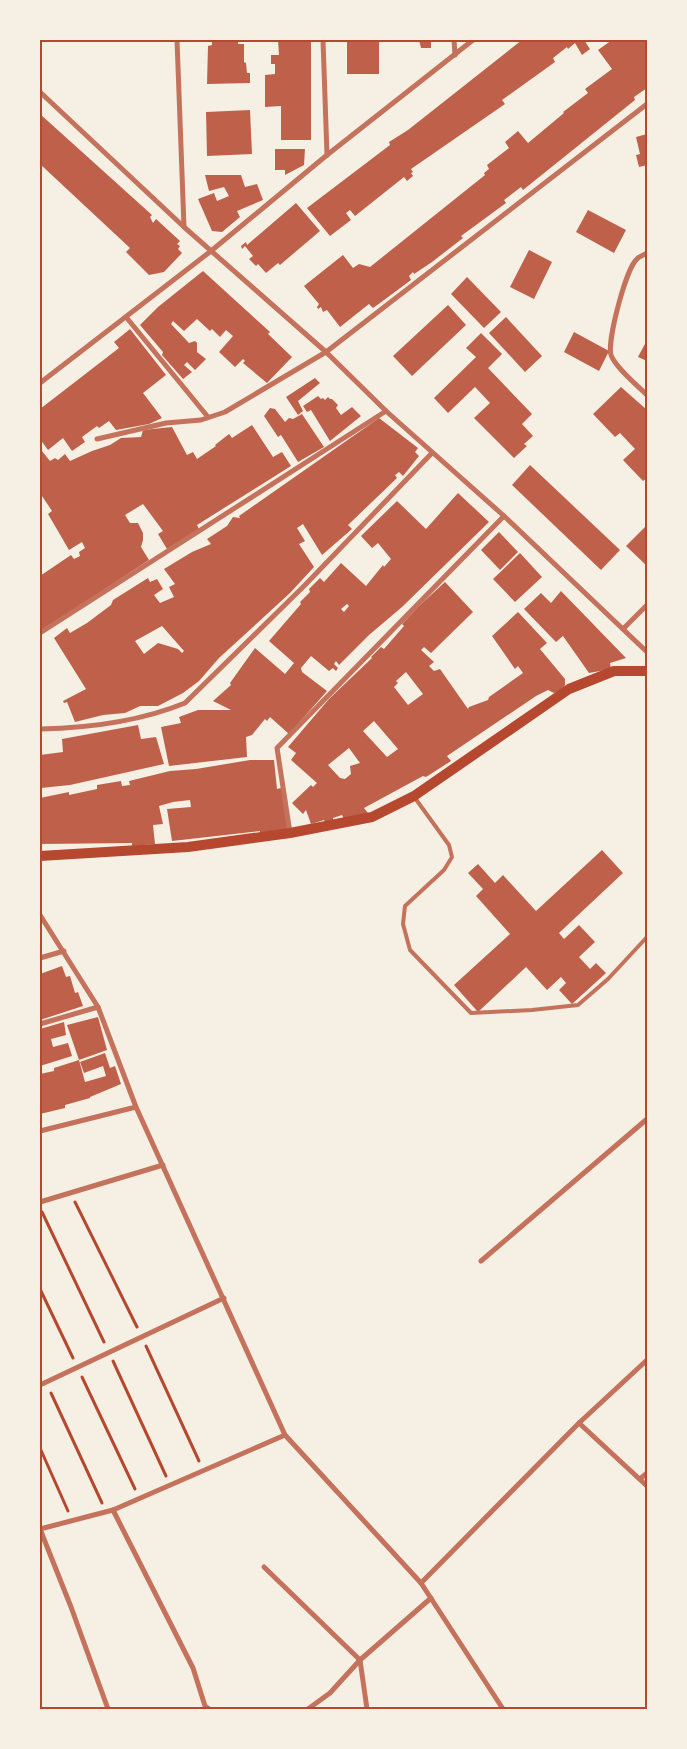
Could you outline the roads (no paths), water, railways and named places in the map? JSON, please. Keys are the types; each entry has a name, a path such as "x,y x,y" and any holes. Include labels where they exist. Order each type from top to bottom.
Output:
{"main road":[{"path":"40,856 188,847 290,834 372,817 414,796 570,689 614,671 647,671"}],"street":[{"path":"176,40 184,227"},
{"path":"323,40 327,155"},
{"path":"454,40 455,55"},
{"path":"40,384 211,251 327,155 473,40"},
{"path":"40,92 184,227 326,352 386,411 504,516 647,652"},
{"path":"97,439 166,422 208,418 225,412 326,352 647,104"},
{"path":"647,253 637,258 628,273 612,334 611,354 621,369 647,395"},
{"path":"126,317 208,418"},
{"path":"40,633 386,411"},
{"path":"40,729 68,728 148,716 185,703 306,584 432,453"},
{"path":"290,834 277,748 504,516"},
{"path":"622,628 647,605"},
{"path":"40,915 98,1007 136,1107 285,1435 421,1583 503,1709"},
{"path":"40,958 64,951"},
{"path":"40,1024 98,1007"},
{"path":"40,1132 136,1107"},
{"path":"481,1261 647,1119"},
{"path":"40,1202 163,1165"},
{"path":"40,1385 224,1298"},
{"path":"421,1583 580,1422 647,1360"},
{"path":"580,1422 647,1486"},
{"path":"108,1709 40,1529 113,1510 285,1435"},
{"path":"640,1479 647,1473"},
{"path":"113,1510 193,1668 206,1706 209,1709"},
{"path":"264,1567 360,1660 367,1709"},
{"path":"308,1709 330,1693 360,1660 431,1598"}],"lane":[{"path":"414,796 449,845 452,857 444,870 405,906 403,924 410,950 471,1013 532,1010 578,1005 608,979 647,937"}]}
